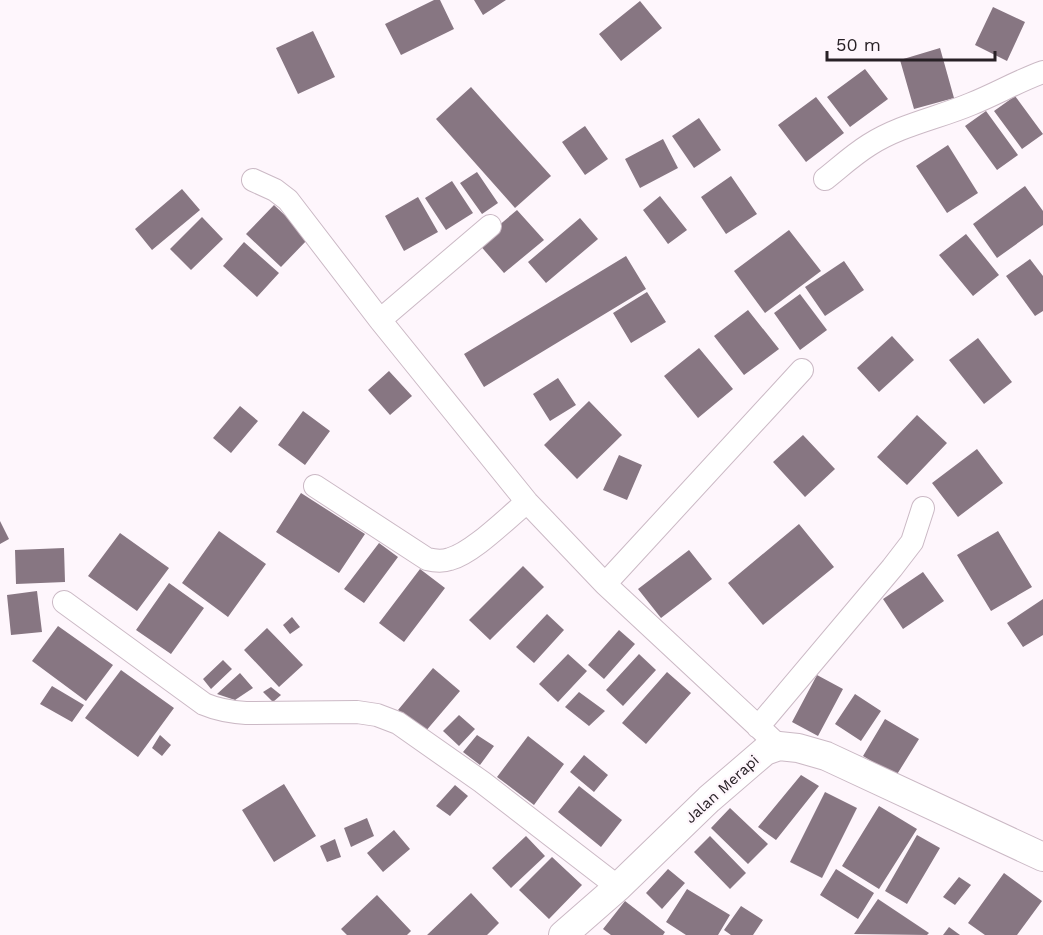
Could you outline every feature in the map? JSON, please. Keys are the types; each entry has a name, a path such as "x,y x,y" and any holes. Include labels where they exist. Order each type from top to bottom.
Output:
{"street":[{"path":"825,179 869,145 1043,72"},
{"path":"253,180 275,190 288,200 380,320 527,502 605,584 768,736 826,756 1042,854"},
{"path":"380,320 490,226"},
{"path":"605,584 802,370"},
{"path":"315,486 427,559 437,561 449,560 467,551 527,502"},
{"path":"768,736 912,542 923,507"},
{"path":"64,602 204,704 216,709 246,713 357,712 377,715 398,723 482,782 618,887"},
{"name":"Jalan Merapi","path":"563,935 618,887 709,799 765,751 768,736"}],"building":[{"path":"434,0 440,0 454,29 401,55 385,24"},
{"path":"474,0 506,0 483,15"},
{"path":"640,1 662,28 621,61 599,34"},
{"path":"993,7 1025,22 1007,61 975,45"},
{"path":"313,31 335,77 298,94 276,48"},
{"path":"940,48 954,98 914,109 900,60"},
{"path":"865,69 888,99 850,127 827,97"},
{"path":"471,87 551,176 515,208 436,119"},
{"path":"1015,96 1043,134 1022,149 994,111"},
{"path":"816,97 844,133 806,162 778,125"},
{"path":"986,111 1018,155 997,170 965,126"},
{"path":"699,118 721,150 694,168 672,136"},
{"path":"585,126 608,159 585,175 562,142"},
{"path":"663,139 678,168 640,188 625,159"},
{"path":"948,145 978,193 947,213 916,166"},
{"path":"477,172 498,203 482,214 460,183"},
{"path":"731,176 757,214 726,234 701,197"},
{"path":"452,181 473,213 446,230 425,198"},
{"path":"1025,186 1043,211 1043,225 997,258 973,224"},
{"path":"182,189 200,210 152,250 135,229"},
{"path":"660,196 687,230 668,244 643,210"},
{"path":"418,197 438,232 404,251 385,216"},
{"path":"274,205 309,238 281,267 246,234"},
{"path":"517,210 544,240 504,273 478,243"},
{"path":"202,217 223,239 191,270 170,249"},
{"path":"580,218 598,239 546,283 528,262"},
{"path":"789,230 821,271 765,313 734,271"},
{"path":"966,234 999,275 973,296 939,255"},
{"path":"244,242 279,273 257,297 223,266"},
{"path":"626,256 646,289 484,387 464,354"},
{"path":"1030,259 1043,276 1043,311 1035,316 1006,276"},
{"path":"844,261 864,290 825,316 805,287"},
{"path":"647,292 666,322 631,343 613,313"},
{"path":"800,294 827,330 800,350 774,313"},
{"path":"748,310 779,349 744,375 714,336"},
{"path":"892,336 914,360 879,392 857,368"},
{"path":"978,338 1012,382 984,404 949,360"},
{"path":"699,348 733,389 698,418 664,376"},
{"path":"389,371 412,396 390,415 368,390"},
{"path":"558,378 576,405 550,421 533,394"},
{"path":"589,401 622,435 577,479 544,445"},
{"path":"240,406 258,421 231,453 213,438"},
{"path":"303,411 330,431 305,465 278,445"},
{"path":"917,415 947,443 907,485 877,457"},
{"path":"803,435 835,469 805,497 773,462"},
{"path":"977,449 1003,483 958,517 932,483"},
{"path":"619,455 642,465 627,500 603,490"},
{"path":"301,493 365,534 339,573 276,532"},
{"path":"0,521 9,539 0,544"},
{"path":"799,524 834,567 763,625 728,583"},
{"path":"219,531 266,564 228,617 182,583"},
{"path":"998,531 1032,587 991,611 957,555"},
{"path":"120,533 169,568 137,611 88,576"},
{"path":"379,543 398,557 364,603 344,589"},
{"path":"64,548 65,582 16,584 15,550"},
{"path":"689,550 712,579 661,618 638,589"},
{"path":"523,566 544,587 490,640 469,620"},
{"path":"420,569 445,588 404,642 379,623"},
{"path":"923,572 944,601 903,629 883,599"},
{"path":"169,583 204,608 171,654 136,630"},
{"path":"37,591 42,632 11,635 7,595"},
{"path":"1043,599 1043,635 1023,647 1007,623"},
{"path":"547,614 564,630 534,663 516,647"},
{"path":"292,617 300,627 290,634 283,625"},
{"path":"58,626 113,665 86,701 32,661"},
{"path":"267,628 303,665 279,687 244,650"},
{"path":"619,630 635,644 604,679 588,665"},
{"path":"568,654 587,671 558,702 539,684"},
{"path":"639,654 656,670 623,706 606,690"},
{"path":"223,660 232,669 211,689 203,679"},
{"path":"433,668 460,691 425,732 398,710"},
{"path":"121,670 174,708 138,757 85,718"},
{"path":"667,672 691,693 646,744 622,723"},
{"path":"240,673 253,688 235,700 217,694"},
{"path":"817,675 843,689 818,736 792,722"},
{"path":"52,686 84,705 72,722 40,704"},
{"path":"271,687 281,695 273,702 263,692"},
{"path":"579,692 605,711 589,726 565,707"},
{"path":"855,694 881,711 861,741 835,724"},
{"path":"459,715 475,729 459,746 443,731"},
{"path":"885,719 919,739 896,776 863,756"},
{"path":"160,735 171,745 162,756 152,748"},
{"path":"477,735 494,746 480,765 463,752"},
{"path":"528,736 564,764 534,805 497,777"},
{"path":"584,755 608,775 594,792 570,772"},
{"path":"801,775 819,786 776,840 758,827"},
{"path":"284,784 316,836 274,862 242,810"},
{"path":"455,785 468,796 450,816 436,806"},
{"path":"579,786 622,820 601,847 558,812"},
{"path":"825,792 857,808 822,878 790,862"},
{"path":"879,806 917,829 879,889 842,866"},
{"path":"730,808 768,844 748,864 711,828"},
{"path":"367,818 374,836 351,847 344,828"},
{"path":"394,830 410,849 383,872 367,853"},
{"path":"917,835 940,848 907,904 885,891"},
{"path":"526,836 545,856 511,888 492,868"},
{"path":"710,836 746,873 730,889 694,852"},
{"path":"335,839 341,857 327,862 320,846"},
{"path":"552,857 582,885 549,919 519,890"},
{"path":"668,869 685,883 662,909 646,893"},
{"path":"836,869 874,893 858,919 820,895"},
{"path":"1004,873 1042,901 1017,935 985,935 968,923"},
{"path":"959,877 971,885 955,905 943,897"},
{"path":"687,889 730,915 718,935 686,935 666,922"},
{"path":"471,893 499,923 487,935 427,935"},
{"path":"377,895 411,931 407,935 347,935 341,929"},
{"path":"878,899 929,933 927,935 854,934"},
{"path":"625,901 665,932 663,935 611,935 603,929"},
{"path":"741,906 763,920 753,935 731,935 724,930"},
{"path":"949,927 960,935 943,935"}]}
